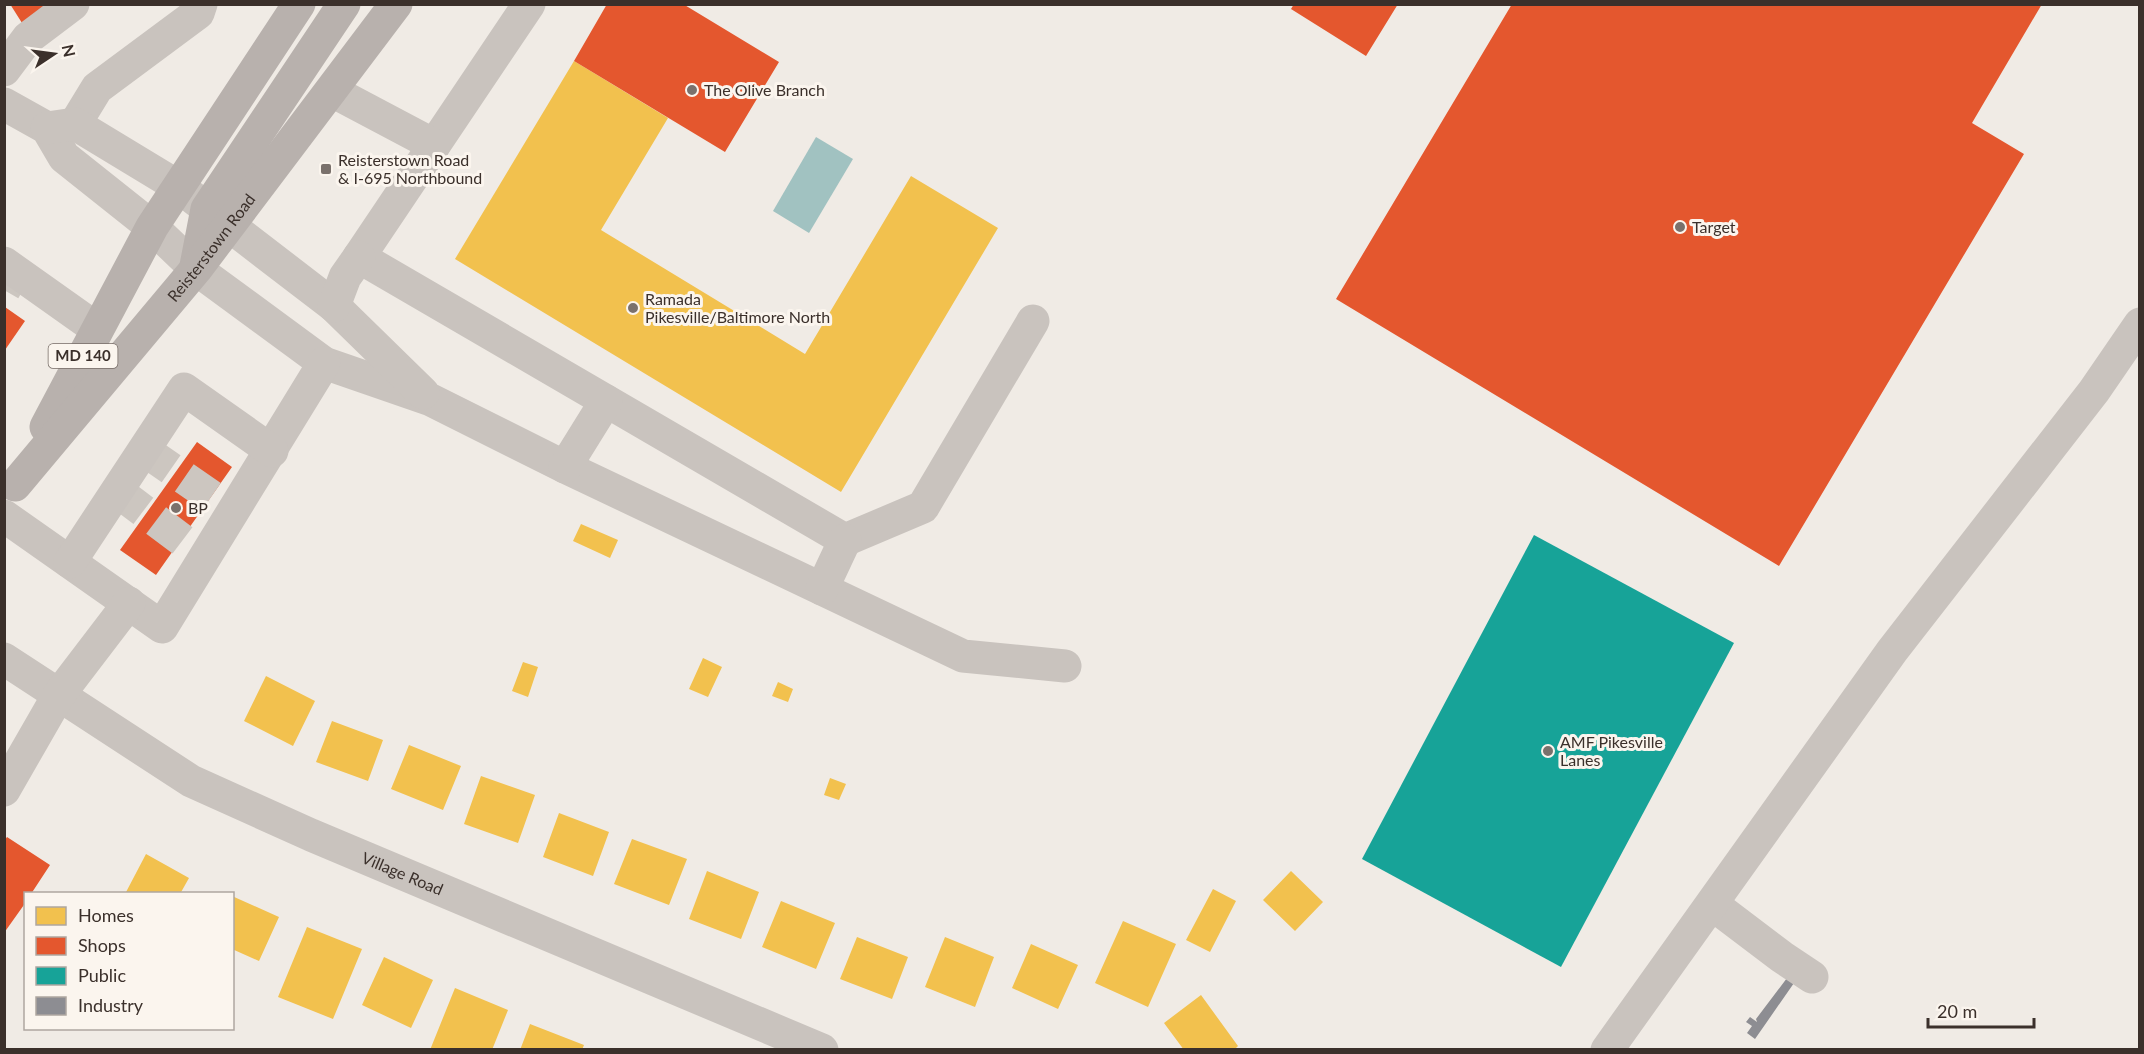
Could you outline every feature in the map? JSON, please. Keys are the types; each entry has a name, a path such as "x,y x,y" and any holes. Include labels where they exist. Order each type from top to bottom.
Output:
{"main road":[{"name":"Reisterstown Road","path":"8,487 152,227 299,4"},
{"path":"196,269 218,217 344,4"},
{"name":"Reisterstown Road","path":"218,217 332,91 396,4"},
{"name":"Reisterstown Road","path":"8,487 196,269"}],"street":[{"path":"4,70 28,39 73,4"},
{"path":"201,4 198,13 97,88 61,126 64,157 152,227 196,269 324,363 431,400 565,467 963,656 1065,666"},
{"path":"334,306 345,278 358,257 529,4"},
{"path":"332,91 434,145"},
{"path":"4,104 61,126 179,187 334,306 431,400"},
{"path":"358,257 845,540"},
{"path":"4,263 97,330"},
{"path":"822,589 845,540 923,507 1034,321"},
{"path":"1607,1050 1892,651 2094,391 2139,324"},
{"path":"4,516 162,627 324,363"},
{"path":"70,562 184,389 272,451"},
{"path":"565,467 606,401"},
{"path":"5,788 58,696 129,603"},
{"name":"Village Road","path":"4,659 191,781 311,835 822,1050"},
{"path":"1712,904 1812,977"}],"water":[{"path":"816,137 853,159 809,233 773,211"}],"building: Homes":[{"name":"Ramada Pikesville/Baltimore North","path":"574,61 668,118 601,230 805,354 911,176 998,228 841,492 455,259"},
{"path":"581,524 618,540 610,558 573,541"},
{"path":"703,658 722,667 708,697 689,689"},
{"path":"523,662 538,667 528,697 512,691"},
{"path":"266,676 315,701 293,746 244,721"},
{"path":"778,682 793,689 788,702 772,696"},
{"path":"332,721 383,740 368,781 316,762"},
{"path":"409,745 461,766 443,810 391,789"},
{"path":"481,776 535,795 518,843 464,824"},
{"path":"830,778 846,784 839,800 824,795"},
{"path":"559,813 609,832 593,876 543,857"},
{"path":"632,839 687,859 669,905 614,884"},
{"path":"146,854 189,878 181,892 126,892"},
{"path":"707,871 759,892 741,939 689,919"},
{"path":"1291,871 1323,902 1295,931 1263,900"},
{"path":"1213,889 1236,901 1210,952 1186,940"},
{"path":"234,897 279,917 259,961 234,950"},
{"path":"781,901 835,923 816,969 762,947"},
{"path":"1123,921 1176,944 1148,1007 1095,983"},
{"path":"307,927 362,949 333,1019 278,997"},
{"path":"857,937 908,957 892,999 840,979"},
{"path":"945,937 994,957 975,1007 925,987"},
{"path":"1031,944 1078,965 1058,1009 1012,988"},
{"path":"384,957 433,980 411,1028 362,1005"},
{"path":"455,988 508,1010 492,1050 430,1050"},
{"path":"1201,995 1238,1046 1234,1050 1184,1050 1164,1023"},
{"path":"530,1024 584,1045 582,1050 520,1050"}],"building: Shops":[{"path":"10,4 49,4 22,23"},
{"name":"The Olive Branch","path":"607,4 683,4 779,62 725,152 574,61"},
{"path":"1294,4 1398,4 1366,56 1291,9"},
{"name":"Target","path":"1512,4 2042,4 1972,123 2024,154 1779,566 1336,299"},
{"path":"5,307 25,321 5,350"},
{"name":"BP","path":"197,442 232,467 156,575 120,550"},
{"path":"7,837 50,865 32,892 24,892 24,905 4,933 4,841"}],"building: Public":[{"name":"AMF Pikesville Lanes","path":"1534,535 1734,643 1561,967 1362,859"}],"building: Industry":[{"path":"1787,978 1794,983 1755,1039 1747,1033 1752,1026 1746,1022 1750,1017 1757,1022 1756,1019"}],"tunnel":[{"path":"4,290 15,271"},
{"path":"144,450 235,513"},
{"path":"117,491 206,558"}],"place":[{"name":"The Olive Branch","path":"692,90"},
{"name":"Reisterstown Road & I-695 Northbound","path":"326,169"},
{"name":"Target","path":"1680,227"},
{"name":"Ramada Pikesville/Baltimore North","path":"633,308"},
{"name":"BP","path":"176,508"},
{"name":"AMF Pikesville Lanes","path":"1548,751"}]}
